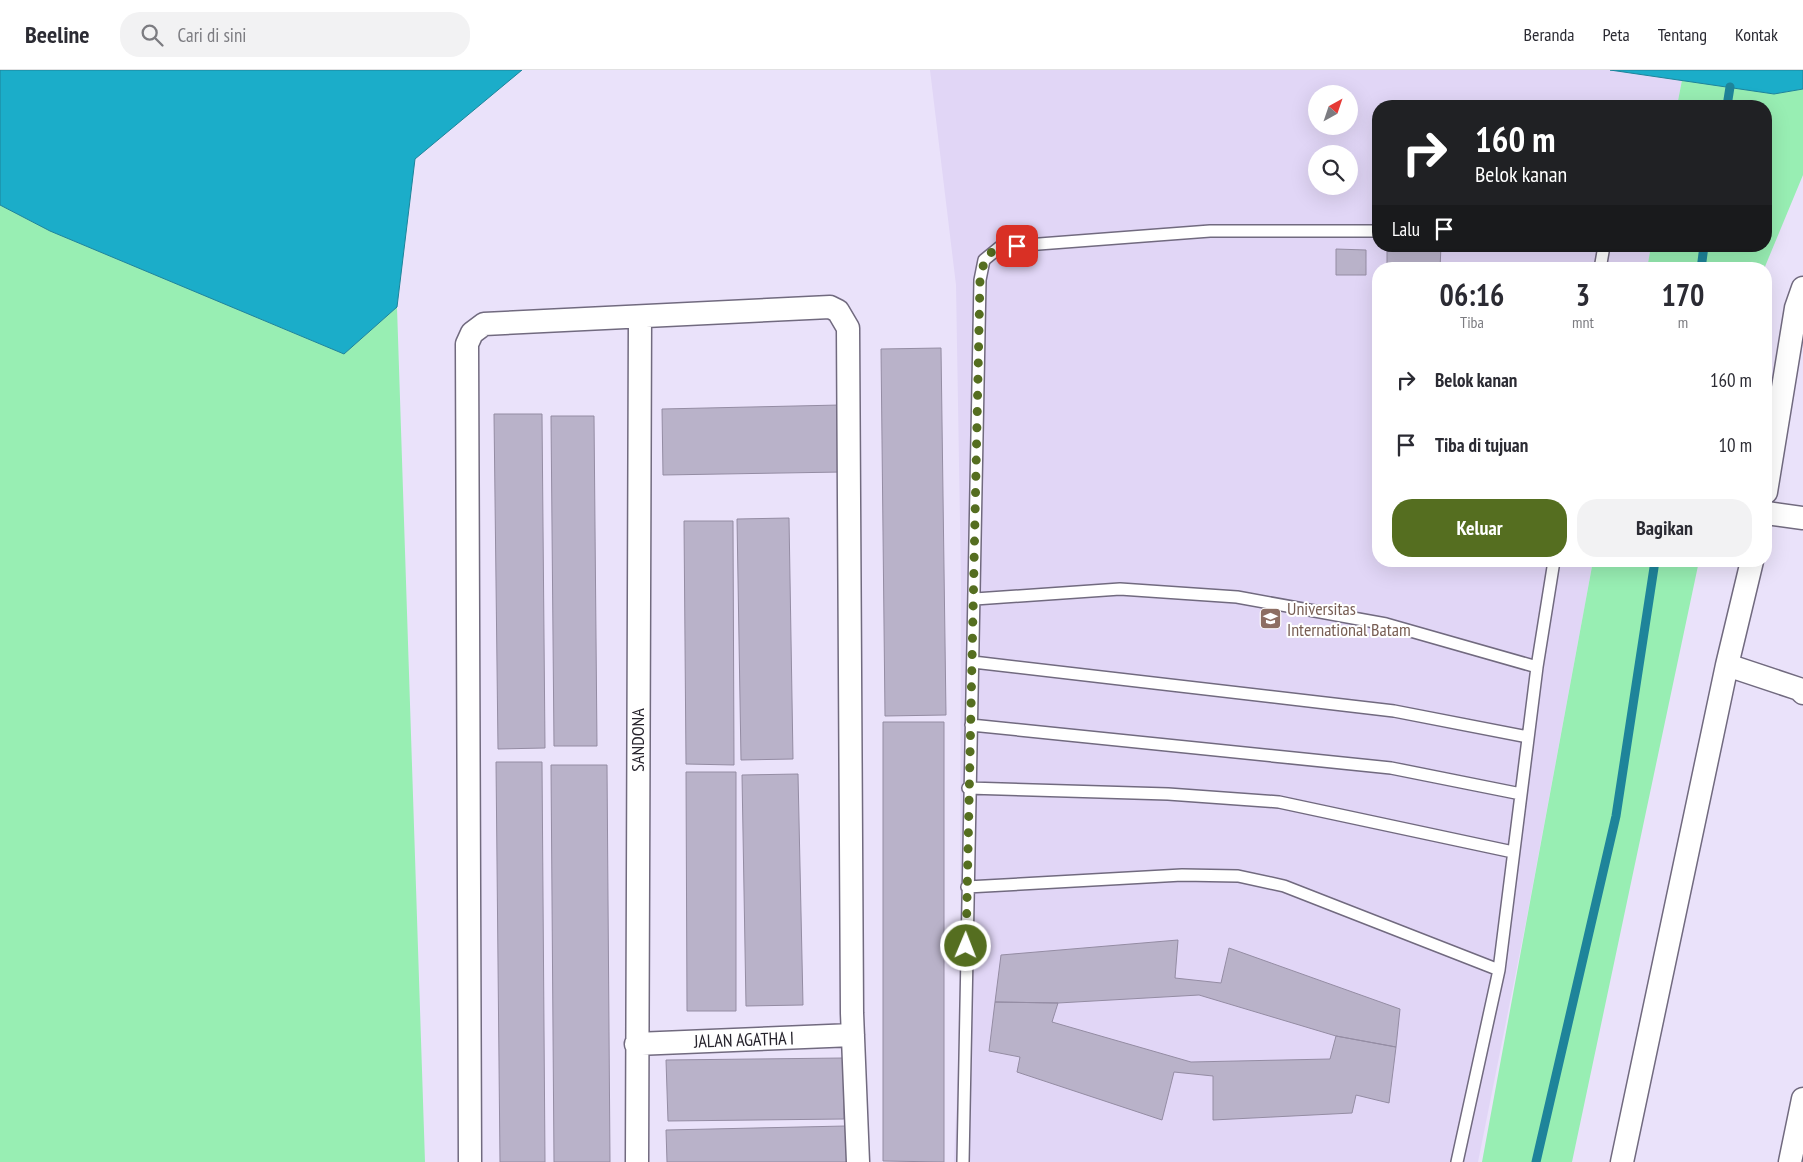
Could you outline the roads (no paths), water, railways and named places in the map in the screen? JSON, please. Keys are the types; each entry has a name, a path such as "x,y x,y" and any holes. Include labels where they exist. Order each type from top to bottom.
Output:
{"street":[{"path":"1772,455 1796,308 1803,288"},
{"path":"470,1162 467,344 472,333 484,324 830,307 838,311 848,328 853,1035 858,1162"},
{"name":"SANDONA","path":"636,1162 640,317"},
{"path":"1772,515 1803,518"},
{"path":"1622,1162 1727,665 1751,567"},
{"path":"1727,665 1803,693"},
{"name":"JALAN AGATHA I","path":"636,1044 853,1035"},
{"path":"1790,1162 1802,1109"}],"lane":[{"path":"963,1162 968,788 975,599 980,280 984,260 1000,247 1210,231 1372,231"},
{"path":"1457,1162 1499,970 1537,667 1553,567"},
{"path":"975,599 1120,589 1237,597 1386,624 1537,667"},
{"path":"973,662 1394,711 1528,737"},
{"path":"971,725 1390,768 1521,794"},
{"path":"968,788 1168,794 1279,802 1513,852"},
{"path":"967,887 1182,875 1238,876 1284,886 1499,970"}],"water":[{"path":"0,70 522,70 415,159 397,307 344,354 50,231 0,205"},
{"path":"1610,70 1803,70 1803,89 1774,94"}],"waterway":[{"path":"1728,100 1730,87"},
{"path":"1702,262 1703,252"},
{"path":"1536,1162 1616,816 1654,567"}],"place":[{"name":"Universitas International Batam","path":"1271,619"}]}
